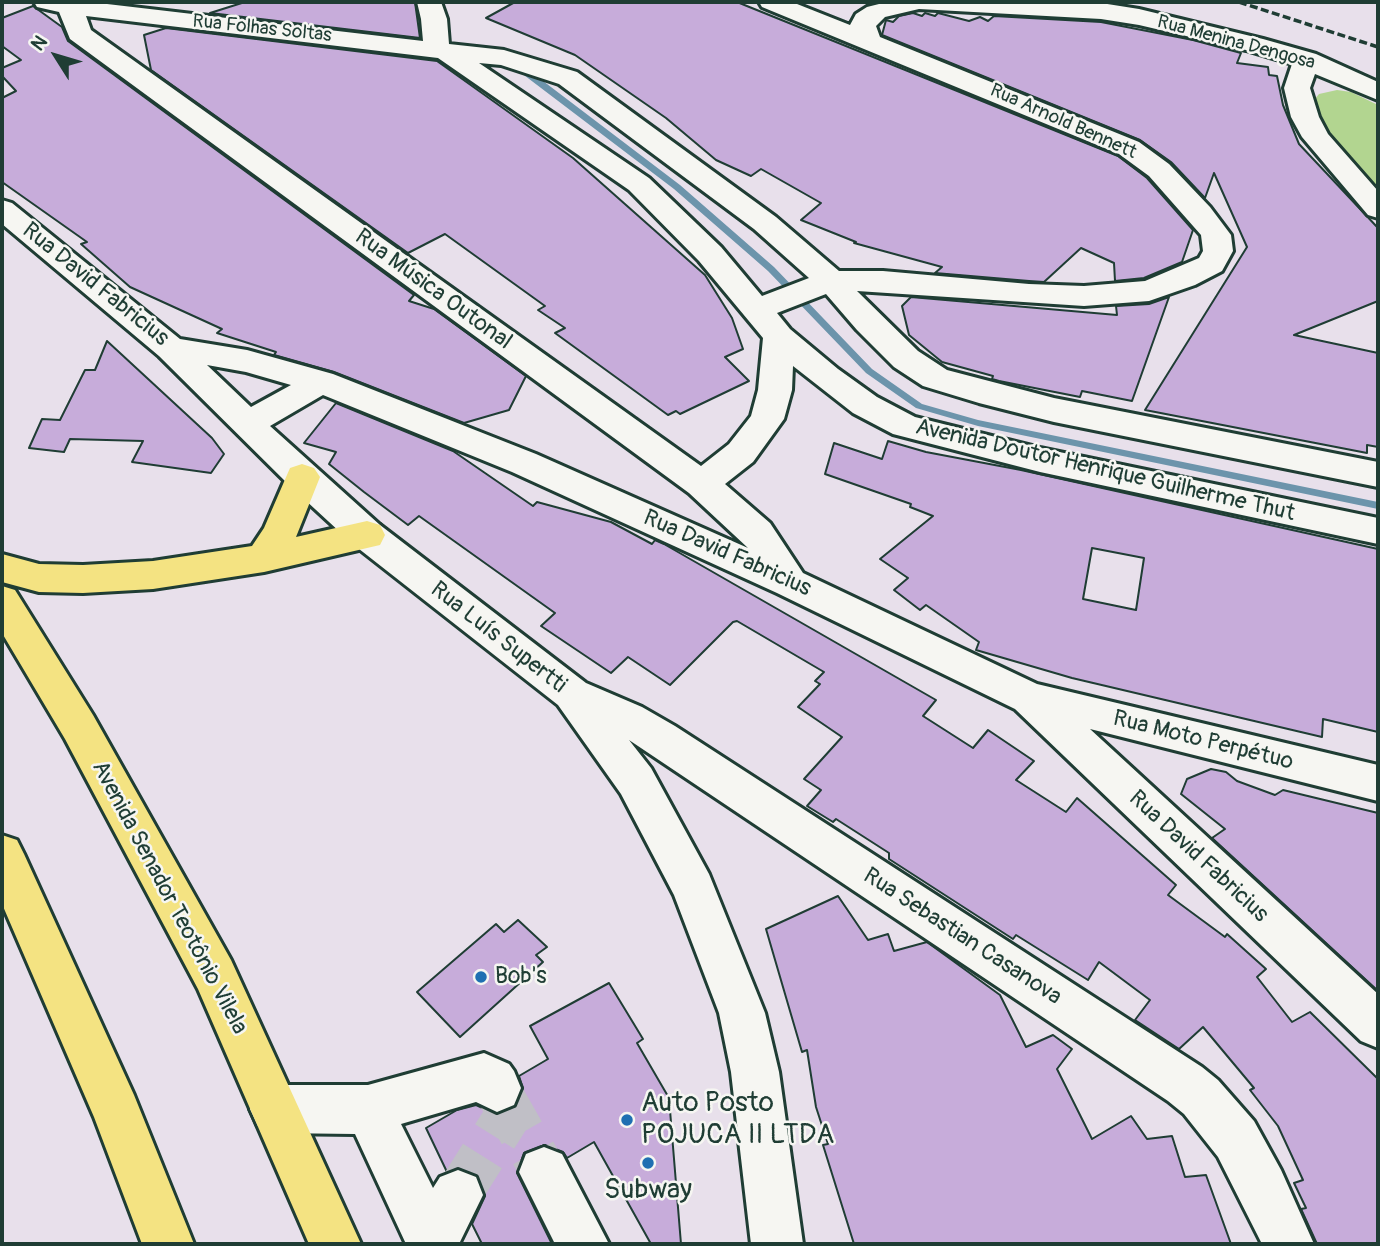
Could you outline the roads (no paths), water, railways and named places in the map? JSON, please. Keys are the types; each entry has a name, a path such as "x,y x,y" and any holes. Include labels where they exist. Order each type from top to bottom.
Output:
{"main road":[{"path":"264,558 281,532 302,477"},
{"path":"2,568 39,578 83,579 153,575 264,558 367,534"},
{"name":"Avenida Senador Teotônio Vilela","path":"2,600 79,727 215,975 335,1244"},
{"path":"2,855 117,1112 168,1244"}],"street":[{"path":"429,2 434,19 436,49"},
{"path":"776,4 820,2"},
{"name":"Rua Menina Dengosa","path":"869,42 863,26 865,19 876,12 919,2 1101,11 1195,29 1307,60 1378,92"},
{"name":"Rua Folhas Soltas","path":"58,4 436,49"},
{"name":"Rua Música Outonal","path":"58,4 79,34 702,484 757,533 790,583"},
{"name":"Rua Arnold Bennett","path":"767,305 822,285 883,281 1029,294 1084,296 1149,291 1211,264 1218,251 1216,235 1200,213 1159,170 1129,148 776,4"},
{"name":"Avenida Doutor Henrique Guilherme Thut","path":"436,49 504,58 568,78 765,223 822,285 906,359 935,378 1054,410 1378,475"},
{"name":"Avenida Doutor Henrique Guilherme Thut","path":"436,49 477,72 639,184 767,305 779,336 826,377 865,405 905,426 1040,460 1378,531"},
{"path":"1307,60 1297,88 1305,117 1316,137 1378,209"},
{"name":"Rua David Fabricius","path":"2,209 170,348 247,361 321,382 524,463 790,583 1029,698 1378,1026"},
{"path":"702,484 741,453 767,419 775,390 779,336"},
{"name":"Rua Luís Supertti","path":"170,348 302,477 367,534 572,694 636,781 693,888 742,1013 755,1072 777,1244"},
{"path":"247,424 321,382"},
{"name":"Rua Sebastian Casanova","path":"572,694 628,719 661,738 1185,1084 1200,1097 1236,1139 1263,1188 1288,1244"},
{"name":"Rua Moto Perpétuo","path":"1029,698 1378,783"},
{"path":"275,1110 369,1109 484,1077 492,1081 497,1088"},
{"path":"369,1109 432,1242"},
{"path":"544,1172 570,1233"},
{"path":"432,1242 458,1195"}],"waterway":[{"path":"519,67 677,187 771,269 869,371 919,406 978,423 1378,506"}],"tunnel":[{"path":"499,1093 510,1112"},
{"path":"458,1195 510,1112"},
{"path":"510,1112 544,1172"}],"railway":[{"path":"1239,2 1378,47"}],"place":[{"name":"Bob's","path":"481,977"},
{"name":"Auto Posto POJUCA II LTDA","path":"627,1120"},
{"name":"Subway","path":"648,1163"}]}
